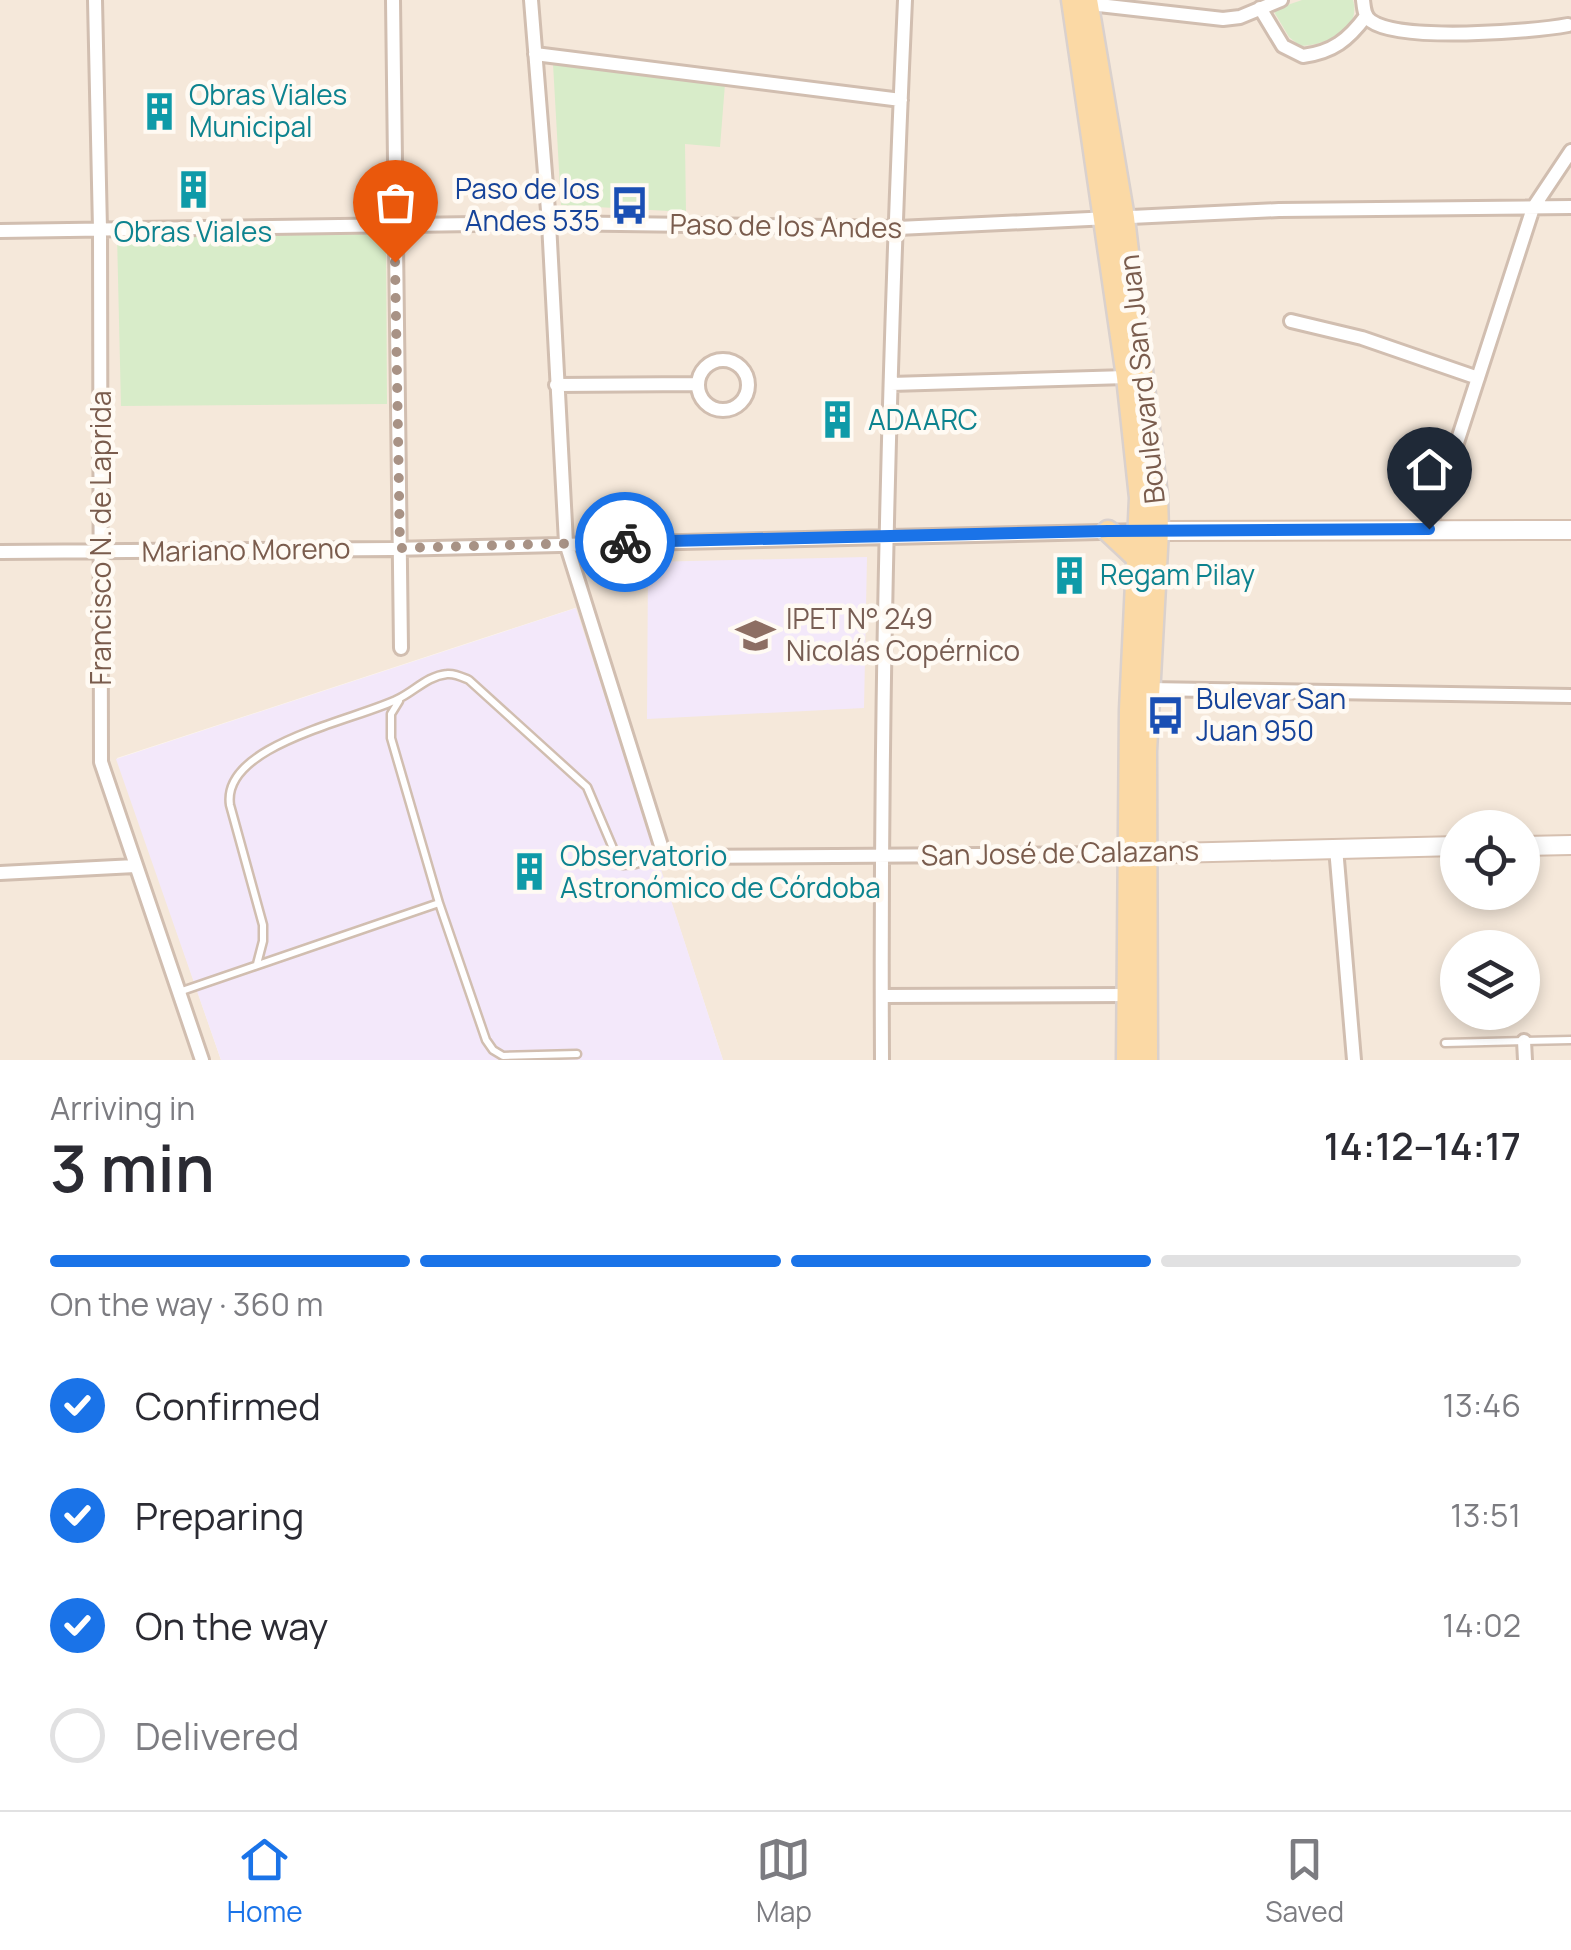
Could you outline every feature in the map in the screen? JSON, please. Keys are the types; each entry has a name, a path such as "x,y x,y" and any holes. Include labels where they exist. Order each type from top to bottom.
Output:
{"main road":[{"name":"Boulevard San Juan","path":"1077,1 1115,218 1149,531 1148,689 1127,1060"},
{"name":"Boulevard San Juan","path":"1115,218 1140,498 1149,531 1139,560 1130,710 1147,1060"},
{"path":"1108,531 1139,560"}],"street":[{"name":"Francisco N. de Laprida","path":"95,0 102,762 202,1060"},
{"path":"393,0 401,648"},
{"path":"531,0 549,223 566,543 663,852"},
{"path":"882,1060 880,855 886,538 906,0"},
{"path":"1077,1 1223,19 1281,0"},
{"path":"1363,0 1366,16 1373,23 1444,34 1568,25"},
{"path":"1260,8 1283,46 1303,56 1336,47 1350,37 1366,16"},
{"path":"536,54 901,100"},
{"path":"1429,529 1533,208 1571,151"},
{"name":"Paso de los Andes","path":"0,231 549,223 898,228 1279,210 1571,207"},
{"path":"1291,321 1362,338 1478,378"},
{"path":"724,359 739,364 749,386 736,408 718,410 703,401 698,384 708,364 724,359"},
{"path":"891,384 1127,377"},
{"path":"556,385 698,384"},
{"name":"Mariano Moreno","path":"0,552 400,548 1108,531 1571,530"},
{"path":"1148,689 1571,696"},
{"path":"1540,846 1571,845"},
{"name":"San José de Calazans","path":"663,852 670,857 1136,854 1440,846"},
{"path":"1336,848 1354,1060"},
{"path":"0,872 135,866"},
{"path":"882,996 1128,995"},
{"path":"1524,1041 1525,1060"}],"lane":[{"path":"257,964 264,941 263,925 230,805 228,791 235,778 269,749 400,699 424,682 446,674 469,680 587,788 623,865 636,864 663,852"},
{"path":"400,699 391,714 391,738 439,902 486,1040 503,1056 577,1054"},
{"path":"178,992 439,902"},
{"path":"1445,1043 1571,1040"}],"shaded area":[{"path":"0,0 1571,0 1571,1060 723,1060 575,608 117,758 221,1060 0,1060"},
{"name":"IPET N° 249 Nicolás Copérnico","path":"867,557 864,708 647,719 648,562"},
{"path":"576,608 723,1060 221,1060 116,759"}],"green space":[{"path":"1302,0 1353,0 1352,20 1330,39 1300,46 1289,37 1273,10"},
{"path":"553,64 725,84 720,147 685,144 686,212 561,205"},
{"path":"386,232 387,404 121,406 117,235"}],"way so far":[{"path":"395,262 400,548 625,542"}],"place":[{"name":"Obras Viales Municipal","path":"159,111"},
{"name":"Obras Viales","path":"193,190"},
{"name":"Paso de los Andes 535","path":"630,205"},
{"name":"ADAARC","path":"838,420"},
{"name":"Regam Pilay","path":"1070,575"},
{"name":"IPET N° 249 Nicolás Copérnico","path":"756,635"},
{"name":"Bulevar San Juan 950","path":"1166,715"},
{"name":"Observatorio Astronómico de Córdoba","path":"530,872"}],"route":[{"path":"625,542 1108,531 1429,529"}]}
